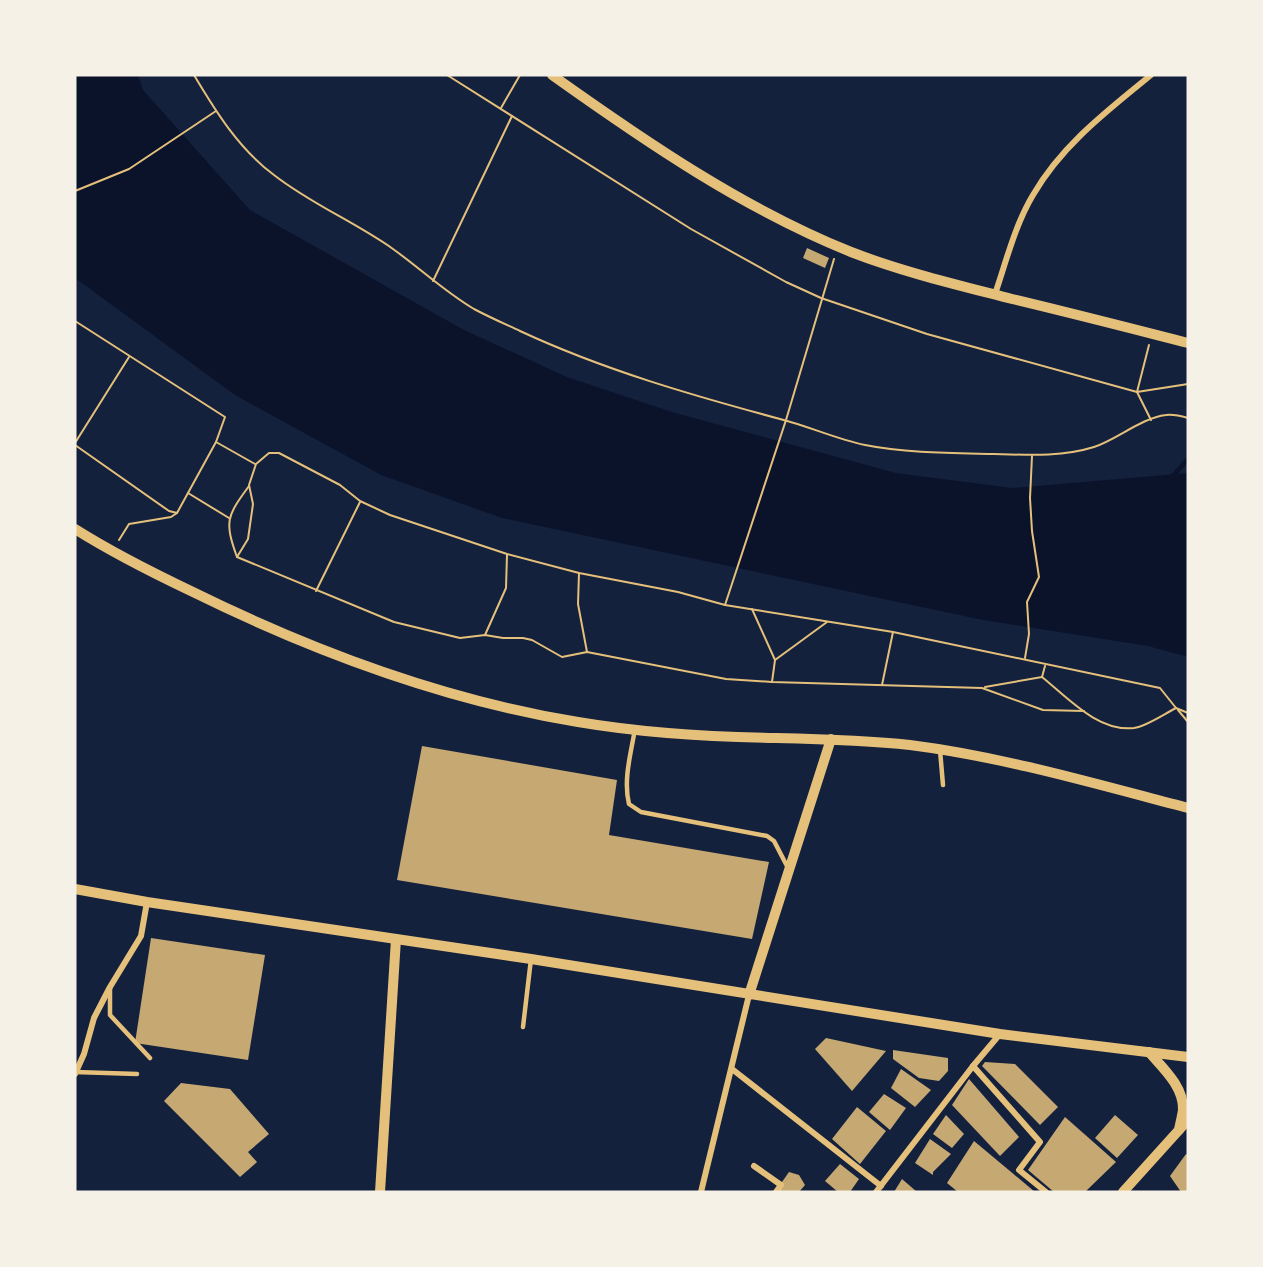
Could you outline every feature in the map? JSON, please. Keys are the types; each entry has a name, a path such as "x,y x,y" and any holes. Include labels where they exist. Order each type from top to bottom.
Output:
{"street":[{"path":"552,75 681,162 757,207 839,246 903,269 1188,342"},
{"path":"995,294 1031,197 1044,178 1078,137 1151,75"},
{"path":"76,530 224,608 339,657 392,675 538,714 676,733 831,739 940,750 1015,763 1188,808"},
{"path":"701,1192 749,995 831,739"},
{"path":"75,889 147,902 531,958 1000,1034 1188,1057"},
{"path":"76,1073 94,1018 141,936 147,902"},
{"path":"380,1192 396,939"},
{"path":"876,1192 1000,1034"},
{"path":"1149,1052 1169,1075 1179,1091 1183,1109 1178,1133"},
{"path":"973,1066 1040,1142 1019,1170 1046,1192"},
{"path":"732,1069 880,1186"},
{"path":"1123,1192 1188,1120"},
{"path":"753,1166 781,1185 776,1192"}],"lane":[{"path":"635,729 627,781 629,804 641,812 767,836 780,851 788,869"},
{"path":"940,750 943,785"},
{"path":"523,1027 531,958"},
{"path":"110,987 110,1015 150,1058"},
{"path":"76,1073 137,1074"}],"path":[{"path":"194,75 239,143 272,174 394,249 451,295 477,310 589,361 675,390 876,447 1032,456 1078,451 1098,446 1167,414 1188,418"},
{"path":"447,75 691,229 786,282 821,298 927,334 1137,392 1188,384"},
{"path":"501,108 520,75"},
{"path":"75,190 129,170 216,111"},
{"path":"433,281 512,116"},
{"path":"725,606 786,420 821,298 839,246"},
{"path":"75,321 225,417 216,442 177,513 171,517 129,524 113,551"},
{"path":"1151,333 1137,392 1151,420"},
{"path":"129,357 75,444 169,511 177,513"},
{"path":"216,442 256,464"},
{"path":"1042,676 982,688 726,679 587,652 562,657 532,640 523,638 503,638 485,634 460,638 394,622 237,557 229,533 229,518 249,485 256,464 269,453 279,453 340,485 360,501 390,515 507,554 579,573 678,592 725,606 893,632 1160,688 1188,722"},
{"path":"1025,658 1029,634 1027,602 1039,577 1030,509 1032,456"},
{"path":"237,557 248,539 252,504 249,485"},
{"path":"188,493 229,518"},
{"path":"316,591 360,501"},
{"path":"485,634 506,588 507,554"},
{"path":"579,573 578,604 587,652"},
{"path":"752,609 775,660 772,682"},
{"path":"775,660 828,621"},
{"path":"882,685 893,632"},
{"path":"1042,676 1046,665"},
{"path":"1042,676 1084,711 1112,728 1136,728 1176,708 1188,713"},
{"path":"982,688 1043,710 1084,711"}],"water":[{"path":"75,75 138,75 143,90 250,210 464,330 567,377 672,412 896,473 1013,488 1188,473 1188,657 1148,646 983,620 502,518 381,475 235,395 75,278"}],"building":[{"path":"807,248 829,258 825,268 803,258"},
{"path":"422,746 617,780 609,835 769,862 752,939 397,880"},
{"path":"151,938 265,955 248,1060 135,1043"},
{"path":"826,1038 886,1051 852,1091 815,1049"},
{"path":"893,1050 948,1058 948,1071 939,1081 919,1078 893,1059"},
{"path":"985,1062 1015,1064 1058,1107 1040,1125 982,1066"},
{"path":"901,1069 931,1090 915,1107 891,1088"},
{"path":"969,1079 1019,1137 1000,1156 952,1105"},
{"path":"181,1083 230,1089 269,1134 248,1152 257,1162 240,1177 164,1101"},
{"path":"884,1094 906,1108 890,1130 869,1112"},
{"path":"857,1107 886,1131 860,1164 832,1139"},
{"path":"946,1115 964,1134 952,1148 933,1134"},
{"path":"1115,1115 1138,1135 1117,1158 1095,1138"},
{"path":"1065,1117 1116,1162 1085,1192 1054,1192 1028,1170"},
{"path":"930,1139 951,1154 933,1172 933,1175 915,1163"},
{"path":"974,1141 1035,1192 958,1192 947,1183"},
{"path":"1186,1154 1188,1156 1188,1192 1181,1192 1170,1176"},
{"path":"840,1164 859,1179 850,1192 838,1192 825,1181"},
{"path":"789,1172 799,1175 805,1185 799,1192 775,1192"},
{"path":"902,1179 917,1192 894,1192"}],"waterway":[{"path":"1172,477 1188,459"}]}
